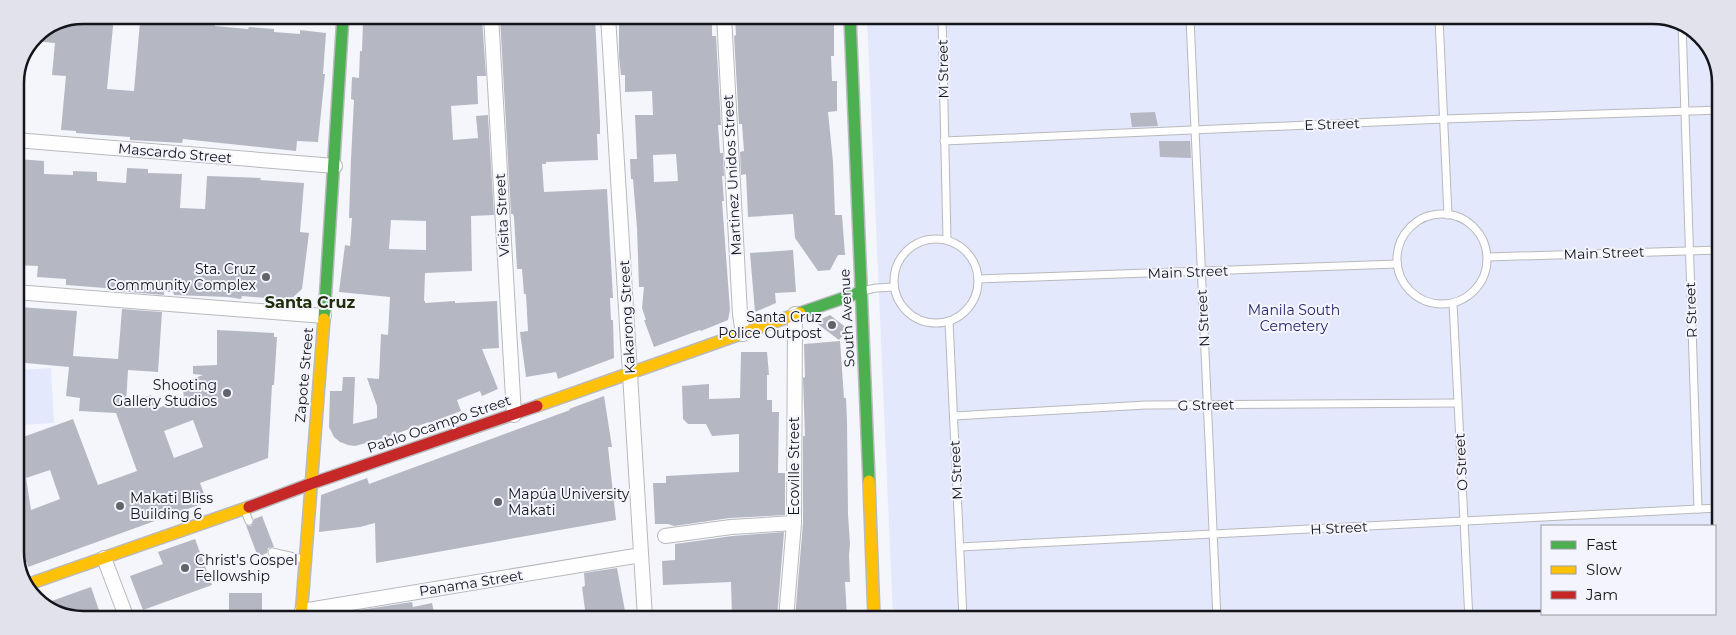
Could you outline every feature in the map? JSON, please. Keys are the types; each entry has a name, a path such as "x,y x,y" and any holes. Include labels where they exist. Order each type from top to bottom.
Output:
{"main road":[{"name":"Zapote Street","path":"302,611 343,24"},
{"name":"South Avenue","path":"850,24 874,611"},
{"name":"Pablo Ocampo Street","path":"32,583 861,292"}],"street":[{"name":"Visita Street","path":"492,24 514,415"},
{"name":"Kakarong Street","path":"608,24 644,611"},
{"name":"Martinez Unidos Street","path":"724,24 740,314 743,334"},
{"name":"Mascardo Street","path":"24,141 334,166"},
{"path":"24,293 324,316"},
{"name":"Ecoville Street","path":"787,611 794,523 795,314"},
{"path":"665,536 794,523"},
{"name":"Panama Street","path":"319,611 640,555"},
{"path":"104,558 124,611"}],"lane":[{"name":"M Street","path":"942,24 947,240"},
{"name":"N Street","path":"1190,24 1216,611"},
{"path":"1439,24 1448,214"},
{"name":"R Street","path":"1682,32 1698,509"},
{"name":"E Street","path":"944,141 1444,119 1712,110"},
{"path":"1448,214 1463,219 1476,228 1484,242 1488,257 1482,282 1464,299 1453,304 1434,303 1416,296 1400,276 1397,264 1400,244 1411,227 1428,217 1448,214"},
{"path":"933,239 947,240 959,245 969,254 976,266 978,279 976,292 971,304 950,321 937,323 925,322 914,317 904,309 894,287 894,273 899,260 919,242 933,239"},
{"name":"Main Street","path":"1488,257 1712,250"},
{"name":"Main Street","path":"978,279 1397,264"},
{"path":"861,292 876,288 894,287"},
{"name":"O Street","path":"1453,304 1469,611"},
{"name":"M Street","path":"950,321 963,611"},
{"name":"G Street","path":"954,416 1146,405 1458,403"},
{"name":"H Street","path":"960,547 1712,508"},
{"path":"244,509 249,521"},
{"path":"272,552 306,560"}],"green space":[{"name":"Manila South Cemetery","path":"867,24 1654,24 1665,25 1679,30 1695,41 1700,47 1709,64 1712,79 1712,525 1541,525 1541,611 893,611"},
{"path":"51,368 54,423 24,425 24,370"}],"building":[{"path":"113,24 107,89 134,91 140,24 215,24 215,26 248,29 249,27 274,29 274,32 300,34 300,30 326,33 323,74 325,74 318,142 297,141 296,151 183,139 182,143 130,140 130,137 61,130 66,76 52,75 55,43 40,42 60,28 71,25"},
{"path":"363,24 482,24 486,76 477,76 478,104 451,106 453,140 478,138 476,116 488,115 494,215 471,216 472,271 425,273 424,301 425,303 455,301 455,303 497,301 499,348 482,349 498,389 482,396 480,391 457,400 461,411 429,423 355,446 348,445 334,437 329,427 330,391 342,391 343,377 355,377 353,424 377,418 377,406 367,378 379,379 381,334 388,335 390,297 339,292 345,245 350,246 352,218 349,218 354,100 351,99 352,77 359,78","holes":["391,220 426,221 426,250 389,249"]},
{"path":"500,24 595,24 600,122 600,134 597,134 598,160 546,162 546,164 542,164 544,192 607,189 613,298 610,298 611,320 613,320 614,358 558,379 556,372 526,377 520,332 528,331 526,294 524,294 522,269 517,269 514,217 511,214"},
{"path":"619,24 712,24 712,36 716,36 721,125 718,125 720,153 723,153 724,201 722,201 730,310 728,320 654,347 644,320 646,320 642,308 644,287 639,287 637,228 630,159 637,159 635,115 653,115 652,91 625,92 625,75 621,75","holes":["676,154 678,181 654,182 653,155"]},
{"path":"735,24 834,24 834,56 831,56 832,81 837,81 837,111 828,112 833,162 835,215 842,215 845,255 838,255 830,270 818,271 795,238 793,214 748,217 746,174 741,175 740,152 744,151 742,124 739,124 734,36 736,35"},
{"path":"1155,112 1158,126 1132,127 1130,113"},
{"path":"1159,141 1190,141 1191,158 1160,157"},
{"path":"24,160 44,161 44,174 73,175 73,171 97,172 97,181 126,183 127,168 148,169 148,173 182,174 180,208 205,209 207,176 261,178 260,180 304,183 300,232 309,233 302,289 290,300 242,296 241,299 174,295 173,292 164,292 164,295 66,285 66,279 37,277 38,266 24,265"},
{"path":"793,250 796,292 775,293 776,303 755,312 750,253"},
{"path":"24,307 77,311 73,356 118,359 122,309 162,312 158,372 128,370 126,404 151,395 156,409 184,398 182,383 203,375 193,374 193,366 217,365 217,330 274,333 274,337 277,337 268,458 200,483 207,502 28,567 27,562 25,563 24,556 24,437 73,419 98,485 137,471 116,413 79,411 80,398 66,396 69,367 24,363","holes":["193,420 203,447 174,458 164,431","50,470 60,499 31,510 26,478"]},
{"name":"Santa Cruz Police Outpost","path":"830,315 848,329 839,340 815,322"},
{"path":"840,341 847,421 850,582 845,582 847,611 796,611 803,523 803,436 805,436 804,344"},
{"path":"741,352 767,352 769,375 767,375 767,400 772,400 772,412 779,412 778,473 785,473 785,515 730,518 674,526 655,524 653,483 666,483 666,476 739,472 739,434 712,436 706,424 688,424 683,419 682,386 709,384 709,399 740,398"},
{"name":"Mapúa University Makati","path":"604,396 612,447 608,447 616,520 376,563 375,523 360,527 319,532 321,495 367,478 369,484"},
{"path":"262,516 274,547 268,548 267,553 258,557 246,525 251,526 254,519"},
{"path":"784,532 778,611 732,611 731,582 663,585 662,561 675,560 675,544 732,536"},
{"path":"195,539 212,585 143,610 130,576 163,564 158,552"},
{"path":"617,568 625,611 585,611 582,587 585,586 584,573"},
{"path":"91,587 99,611 71,610 51,601"},
{"path":"229,593 262,593 262,611 229,611"},
{"path":"412,602 413,607 432,603 434,611 354,611"}],"traffic: fast":[{"path":"324,319 342,24"},
{"path":"850,24 869,481"},
{"path":"800,313 861,292"}],"traffic: slow":[{"path":"537,406 800,313"},
{"path":"301,611 324,319"},
{"path":"869,481 874,611"},
{"path":"32,583 249,507"}],"traffic: jam":[{"path":"249,507 310,484 537,406"}],"place":[{"name":"Sta. Cruz Community Complex","path":"266,277"},
{"name":"Santa Cruz Police Outpost","path":"832,325"},
{"name":"Shooting Gallery Studios","path":"227,393"},
{"name":"Mapúa University Makati","path":"498,502"},
{"name":"Makati Bliss Building 6","path":"120,506"},
{"name":"Christ's Gospel Fellowship","path":"185,568"}],"district":[{"name":"Santa Cruz","path":"310,302"}]}
